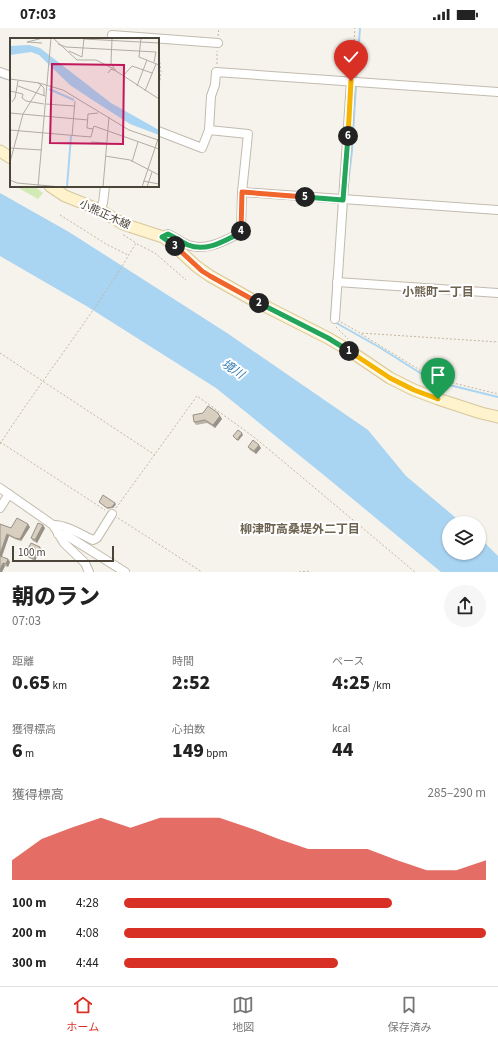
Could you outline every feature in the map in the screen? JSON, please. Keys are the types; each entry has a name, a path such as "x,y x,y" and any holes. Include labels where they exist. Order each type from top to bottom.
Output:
{"main road":[{"path":"0,151 10,157"},
{"name":"小熊正木線","path":"52,187 65,196 100,210 123,224 162,237 210,276 251,299 328,338 390,378 432,397 498,417"}],"street":[{"path":"112,34 218,43"},
{"path":"0,72 10,76"},
{"path":"159,131 202,148 209,130 211,96 215,85 216,72 498,92"},
{"path":"335,319 351,81"},
{"path":"162,237 168,234 174,236 183,243 197,248 210,247 238,234 241,231 242,192 248,134 209,130"},
{"path":"100,210 103,203 105,187"},
{"path":"242,192 498,210"},
{"path":"337,282 498,293"},
{"path":"0,488 53,526 64,543 85,563 89,572"},
{"path":"0,508 9,494"},
{"path":"53,526 58,525 66,527 93,540 97,538 112,514"},
{"path":"58,534 66,535 125,572"}],"path":[{"path":"351,81 355,28"},
{"path":"159,51 161,72 159,90"},
{"path":"60,215 128,256"},
{"path":"122,234 155,253 186,280"},
{"path":"136,243 89,317 0,443 202,572"},
{"path":"335,319 433,378 498,394"},
{"path":"360,333 498,342"},
{"path":"0,353 156,455"},
{"path":"112,514 156,455 197,396 254,437 415,572"},
{"path":"299,572 310,572"}],"green space":[{"path":"17,187 35,187 43,193 38,199"}],"water":[{"name":"境川","path":"0,193 69,232 227,333 368,430 406,476 454,516 442,516 442,560 486,560 486,544 498,556 498,572 441,572 216,388 88,307 0,256"}],"building":[{"path":"208,406 220,416 213,425 205,420 194,422 193,415 203,413"},
{"path":"238,430 242,433 237,440 233,436"},
{"path":"253,440 259,445 254,451 248,447"},
{"path":"103,495 115,503 112,507 107,508 99,502"},
{"path":"17,518 28,524 20,539 7,534 0,554 0,524 11,528"},
{"path":"38,523 43,525 35,540 31,538"},
{"path":"31,543 40,547 34,559 25,555"},
{"path":"0,556 8,559 6,564 3,563 0,570"}],"waterway":[{"path":"356,81 360,28"},
{"path":"0,77 10,80"},
{"path":"348,184 352,151 356,85"},
{"path":"334,276 331,320 379,347 433,381 498,397"}],"district":[{"name":"小熊町一丁目","path":"438,292"},
{"name":"柳津町高桑堤外二丁目","path":"300,529"}],"route":[{"path":"351,81 343,200 242,192 241,231 238,234 210,247 197,248 183,243 174,236 168,234 162,237 210,276 251,299 328,338 390,378 414,390 438,399"}]}
